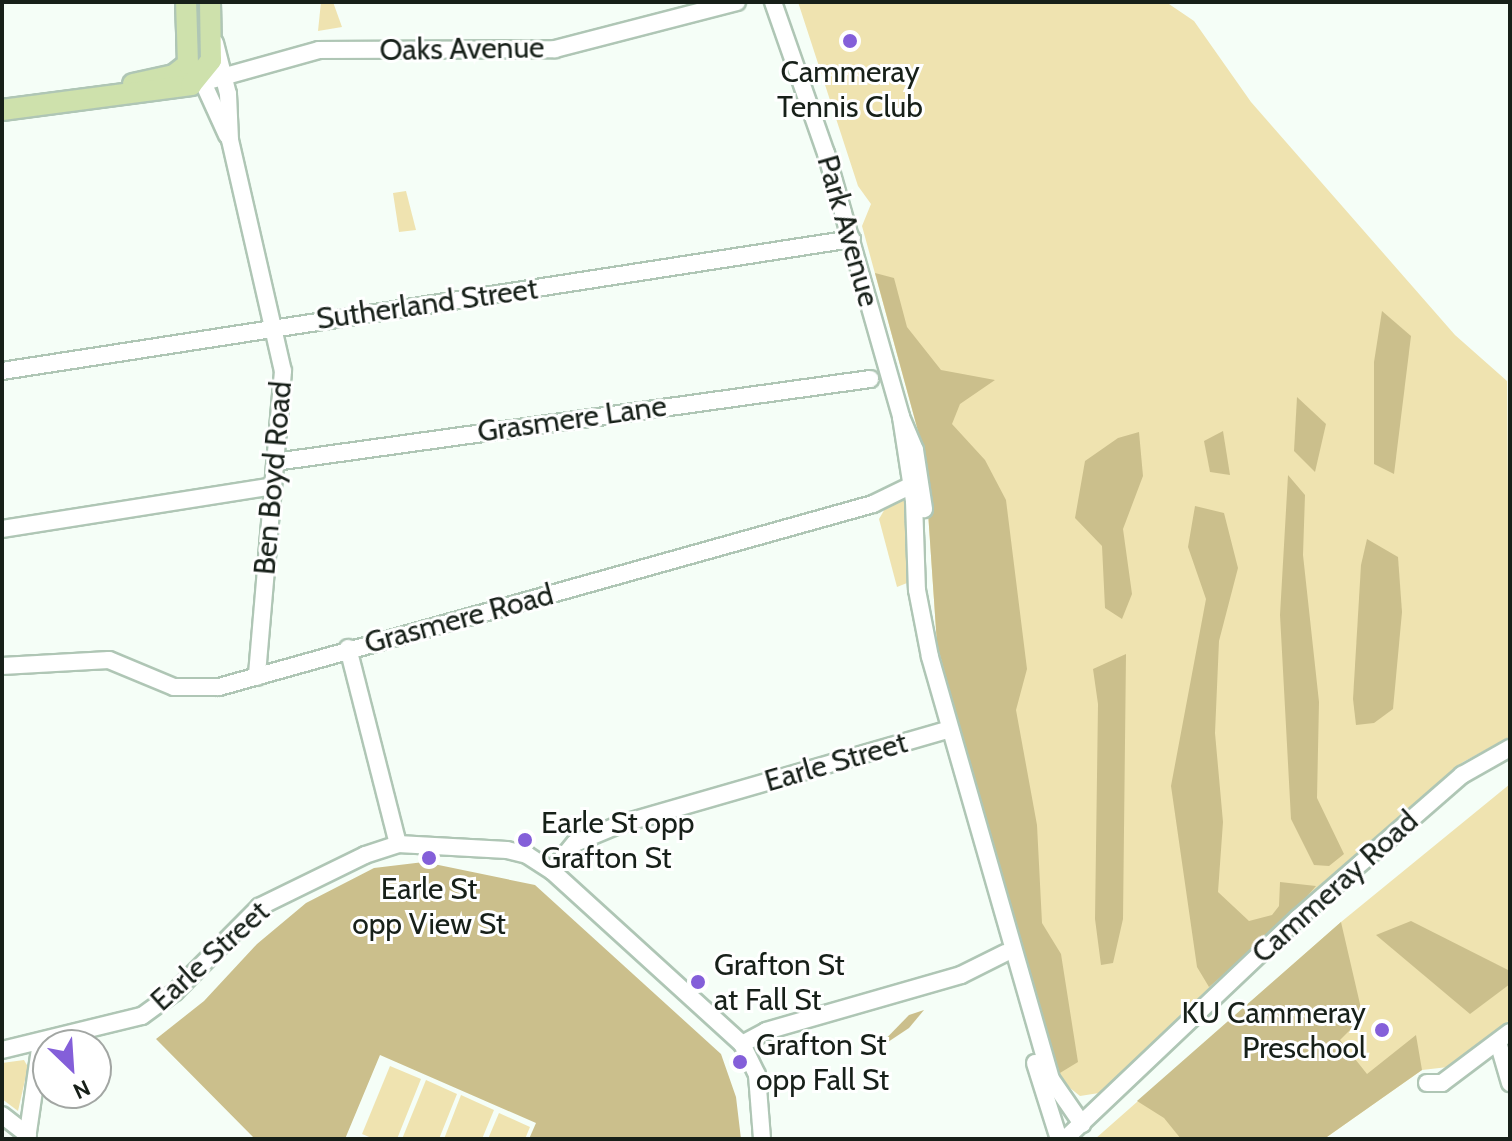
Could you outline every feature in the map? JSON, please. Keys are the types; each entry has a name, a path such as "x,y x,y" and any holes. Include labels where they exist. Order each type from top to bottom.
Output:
{"main road":[{"path":"2,110 196,82 186,2"},
{"name":"Ben Boyd Road","path":"196,82 211,60 214,38 210,2"},
{"path":"82,97 174,75 188,64 191,44"}],"street":[{"name":"Oaks Avenue","path":"196,82 319,50 555,49 737,2"},
{"name":"Park Avenue","path":"773,2 852,239 901,417 924,486 924,619"},
{"name":"Ben Boyd Road","path":"214,38 224,75 230,140 283,371 257,677"},
{"name":"Ben Boyd Road","path":"196,82 230,140"},
{"name":"Sutherland Street","path":"2,371 273,326 852,239"},
{"name":"Grasmere Lane","path":"275,462 870,379"},
{"name":"Park Avenue","path":"901,417 912,485 917,590 950,729 992,887 1051,1079 1082,1124"},
{"name":"Grasmere Road","path":"2,666 109,660 174,687 198,690 257,677 348,648 873,504 912,485"},
{"path":"2,529 272,486"},
{"path":"348,648 398,844"},
{"name":"Earle Street","path":"552,871 575,843 621,824 950,729"},
{"name":"Cammeray Road","path":"1062,1139 1082,1124 1298,918 1462,775 1510,748"},
{"name":"Earle Street","path":"93,1029 129,1020 158,1007 269,900 398,844 507,850 527,855 552,871 742,1044"},
{"name":"Park Avenue","path":"992,887 1005,953 1062,1139"},
{"path":"762,1139 757,1075 742,1044 766,1031 961,975 1005,953"},
{"path":"1427,1083 1442,1083 1504,1037 1510,1083"},
{"name":"Earle Street","path":"2,1050 32,1044"},
{"path":"28,1137 32,1108"},
{"path":"2,1115 28,1137"}],"shaded area":[{"path":"321,2 333,2 342,27 318,31"},
{"path":"798,2 1166,2 1194,21 1251,102 1455,335 1507,381 1510,737 1463,762 1099,1093 1080,1096 1055,1076 937,644 924,453 862,226 871,204 858,186"},
{"path":"406,191 416,230 399,232 393,193"},
{"path":"875,273 894,278 907,327 941,370 995,380 960,404 952,424 985,460 1006,500 1027,669 1016,710 1037,825 1042,923 1061,954 1078,1062 1055,1076 937,644 924,453"},
{"path":"1382,311 1411,336 1394,474 1374,464 1374,362"},
{"path":"1297,397 1326,424 1315,472 1294,451"},
{"path":"1223,431 1230,475 1210,472 1204,441"},
{"path":"1139,432 1143,476 1123,529 1132,594 1122,619 1105,608 1102,546 1075,518 1085,461 1118,438"},
{"path":"1288,475 1305,495 1303,555 1319,702 1317,798 1344,854 1329,866 1314,865 1291,819 1280,615"},
{"path":"908,496 912,515 907,583 897,587 879,519 886,507"},
{"path":"1195,506 1224,513 1238,568 1219,641 1215,733 1223,822 1218,892 1249,921 1272,915 1279,906 1280,882 1316,886 1285,922 1209,987 1197,967 1171,786 1206,599 1188,547"},
{"path":"1367,539 1398,557 1402,612 1393,709 1374,723 1356,725 1353,699 1361,565"},
{"path":"1126,654 1123,919 1113,963 1101,965 1095,919 1098,704 1093,669"},
{"path":"1510,784 1510,1020 1448,1067 1422,1070 1324,1139 1095,1139 1341,922"},
{"path":"424,862 535,885 721,1054 736,1097 741,1139 529,1139 536,1123 380,1055 345,1139 255,1139 156,1039 204,1001 257,944 306,903 374,868"},
{"path":"1411,921 1510,971 1510,984 1470,1014 1376,935"},
{"path":"1341,922 1363,1017 1340,1040 1367,1074 1416,1035 1422,1070 1324,1139 1181,1139 1164,1118 1137,1101"},
{"path":"924,1010 909,1028 873,1052 909,1015"},
{"path":"24,1060 28,1067 18,1111 2,1099 2,1063"},
{"path":"390,1066 421,1079 397,1139 374,1139 362,1134"},
{"path":"426,1080 457,1094 439,1139 402,1139"},
{"path":"461,1095 494,1110 482,1139 444,1139"},
{"path":"499,1113 530,1127 525,1139 488,1139"}],"place":[{"name":"Cammeray Tennis Club","path":"850,41"},
{"name":"Earle St opp Grafton St","path":"525,840"},
{"name":"Earle St opp View St","path":"429,858"},
{"name":"Grafton St at Fall St","path":"698,982"},
{"name":"KU Cammeray Preschool","path":"1382,1030"},
{"name":"Grafton St opp Fall St","path":"740,1062"}]}
